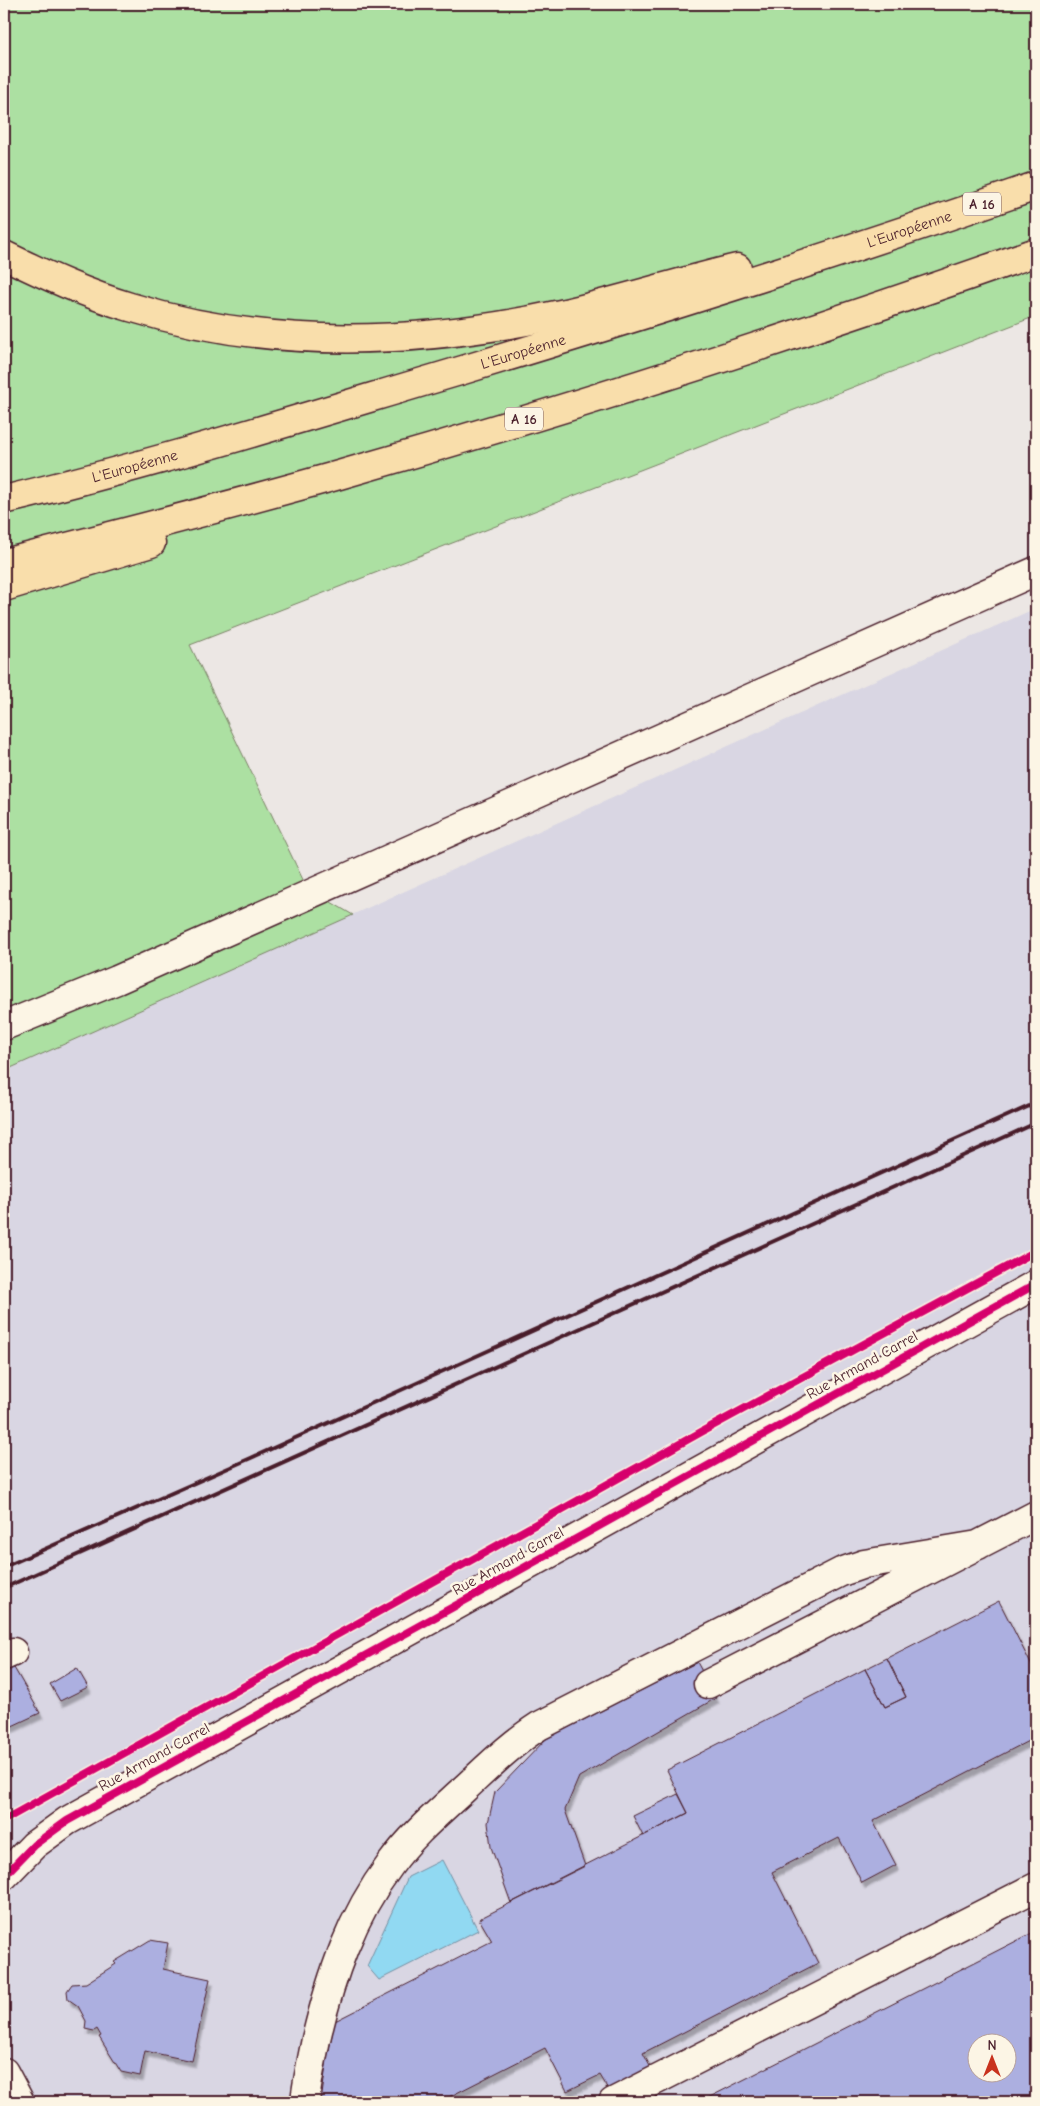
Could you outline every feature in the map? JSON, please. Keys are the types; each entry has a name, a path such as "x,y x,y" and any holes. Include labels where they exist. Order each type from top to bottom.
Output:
{"highway":[{"name":"L'Européenne","path":"4,500 171,456 408,387 664,309 1036,186"},
{"path":"4,255 46,275 104,298 179,320 234,330 293,337 372,339 443,334 559,314 716,273 928,223"},
{"name":"A 16","path":"4,563 219,508 341,474 817,327 1036,252"},
{"path":"4,587 152,543 457,439"}],"street":[{"path":"4,1026 126,976 1036,571"},
{"name":"Rue Armand Carrel","path":"4,1876 34,1845 67,1821 1036,1284"},
{"path":"708,1684 1036,1515"},
{"path":"305,2102 311,2064 327,1996 345,1944 365,1901 390,1864 416,1833 511,1746 539,1726 841,1572 864,1564 978,1545"},
{"path":"613,2102 1036,1887"},
{"path":"4,2072 20,2102"}],"shaded area":[{"path":"1036,608 1036,2102 4,2102 4,1071"}],"green space":[{"path":"4,4 1036,4 1036,316 190,645 307,888 353,915 4,1071"}],"water":[{"path":"442,1860 478,1930 379,1980 367,1966 408,1877"}],"building":[{"path":"999,1601 1036,1674 1036,1737 873,1821 896,1865 862,1883 839,1838 772,1872 818,1963 643,2053 652,2070 610,2092 600,2075 567,2091 545,2048 439,2102 321,2102 327,2058 335,2021 492,1941 479,1919 688,1813 667,1770 865,1669 885,1707 906,1697 887,1658"},
{"path":"887,1658 906,1697 885,1707 865,1669"},
{"path":"697,1662 716,1698 579,1777 565,1810 585,1866 511,1903 491,1847 488,1823 495,1792 546,1739"},
{"path":"13,1666 40,1713 10,1727 4,1715 4,1670"},
{"path":"77,1668 88,1687 60,1701 50,1684"},
{"path":"678,1794 688,1813 643,1836 633,1816"},
{"path":"1036,1931 1036,2102 700,2102"},
{"path":"150,1940 168,1943 163,1969 210,1979 192,2061 145,2051 140,2076 121,2072 99,2037 101,2036 97,2029 94,2031 85,2029 86,2021 78,2006 68,1999 67,1991 72,1984 86,1983 116,1964 114,1962"}],"railway":[{"path":"4,1567 251,1458 1036,1103"},
{"path":"4,1588 1036,1123"}],"cycle path":[{"path":"4,1820 703,1431 1036,1251"},
{"path":"4,1876 34,1845 67,1821 1036,1284"}]}
